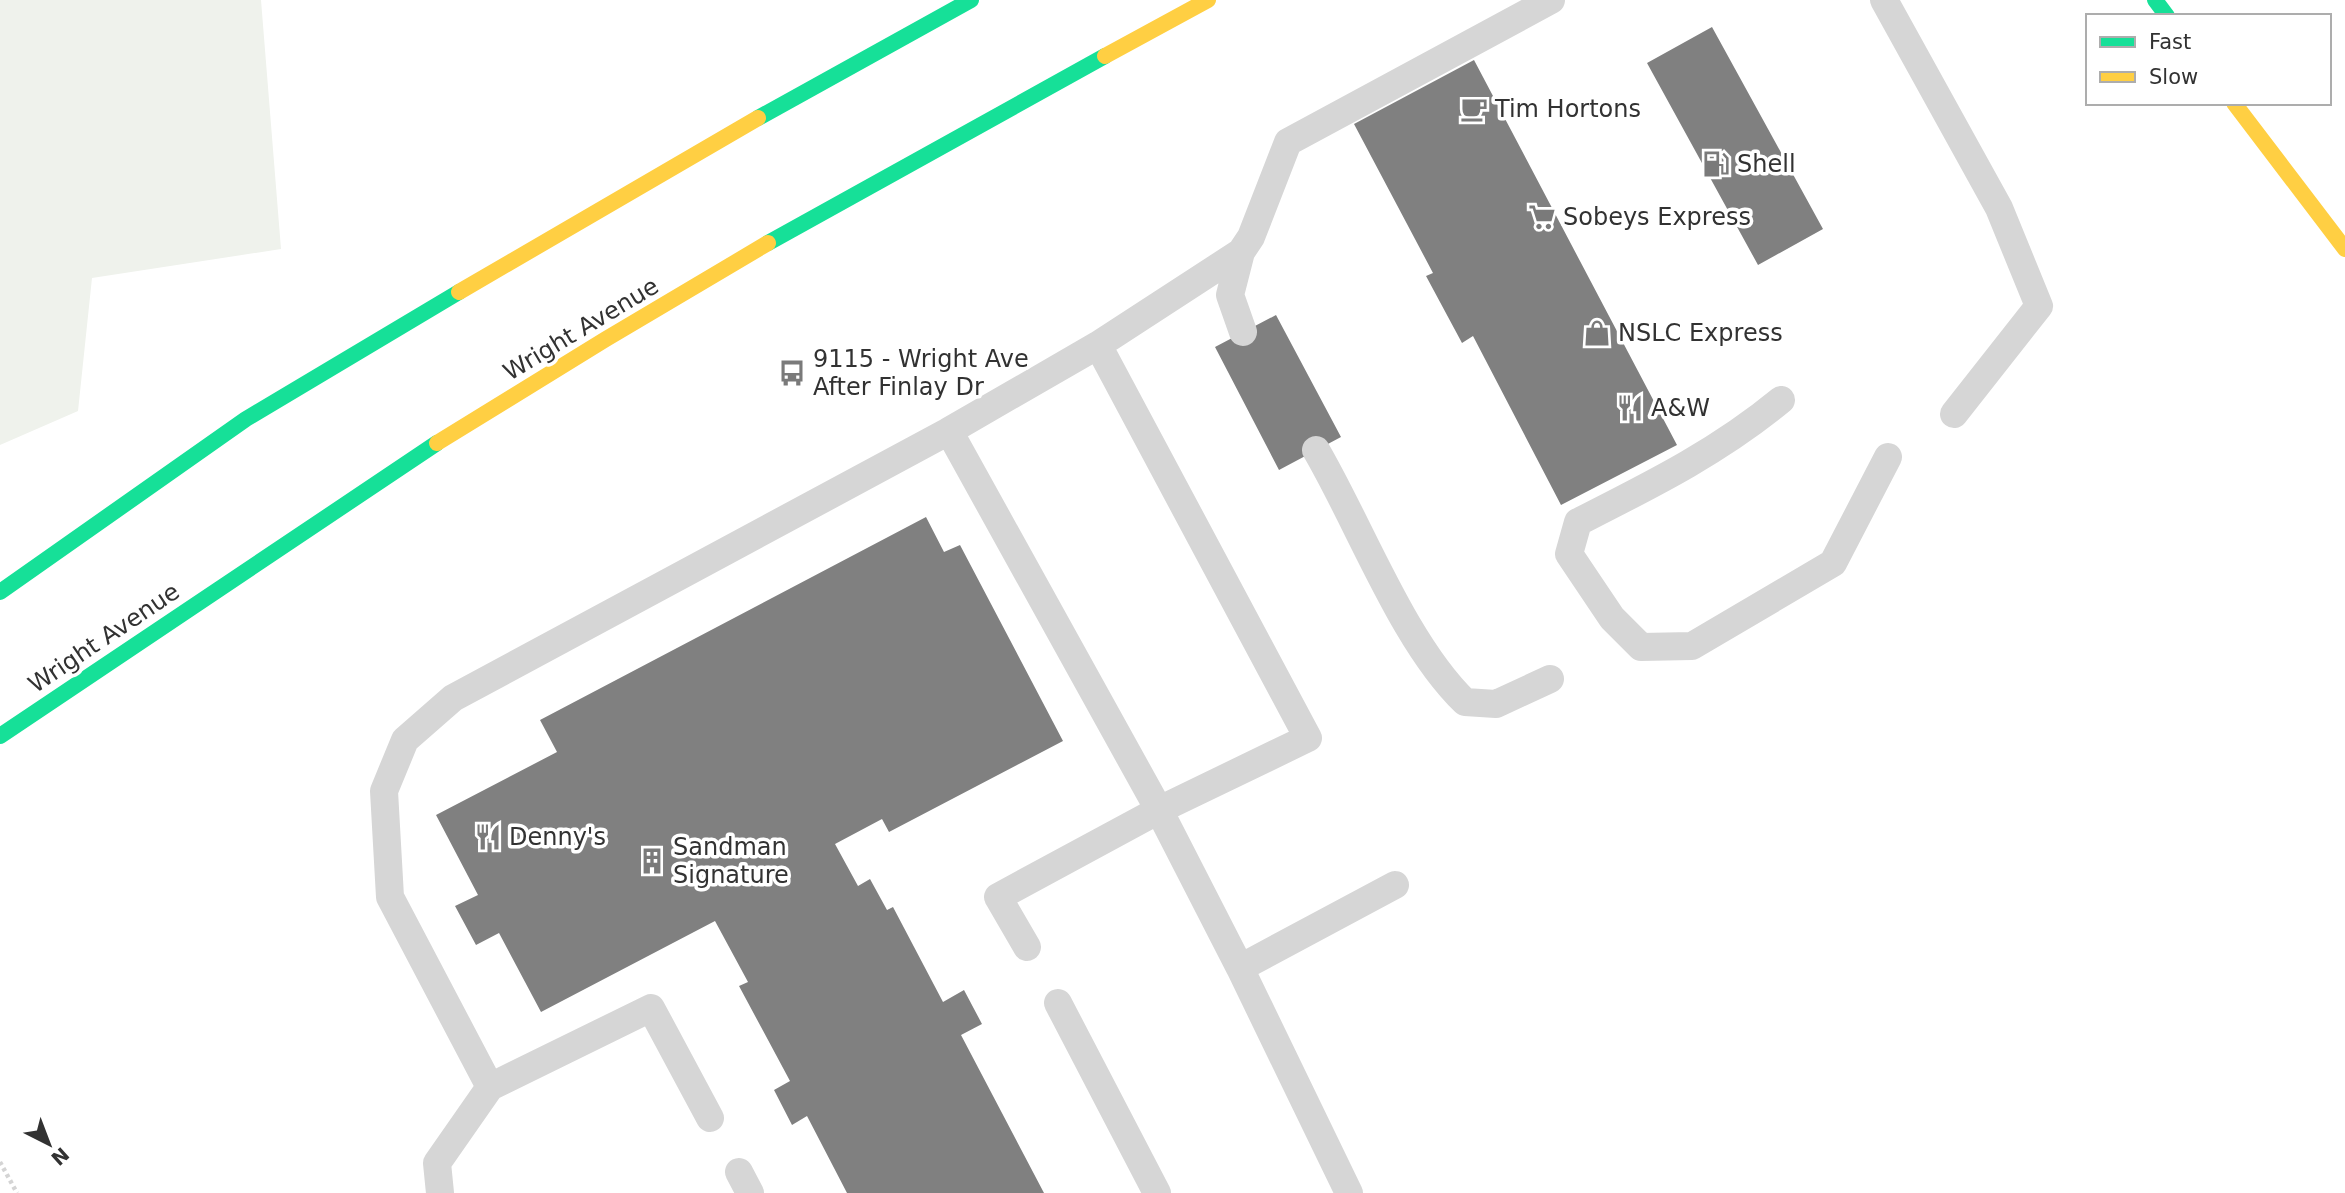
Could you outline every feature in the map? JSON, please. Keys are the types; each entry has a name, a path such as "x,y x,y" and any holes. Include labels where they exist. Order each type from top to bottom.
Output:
{"main road":[{"path":"0,592 246,419 668,168 971,0"},
{"name":"Wright Avenue","path":"0,736 239,573 523,389 893,171 1208,0"},
{"path":"2236,105 2345,249"}],"lane":[{"path":"1243,332 1230,295 1246,244 1288,142 1551,0"},
{"path":"1884,0 1999,208 2039,306 1954,414"},
{"path":"490,1087 390,897 384,790 405,740 453,698 949,431 1098,345 1246,244"},
{"path":"1027,947 998,897 1159,810 1308,737 1098,345"},
{"path":"1781,400 1737,436 1673,474 1578,522 1569,554 1612,618 1641,647 1692,646 1833,563 1888,457"},
{"path":"949,431 1159,810 1240,968 1349,1193"},
{"path":"1316,450 1401,611 1450,687 1465,702 1496,704 1550,679"},
{"path":"1240,968 1395,885"},
{"path":"1058,1003 1157,1193"},
{"path":"440,1193 437,1163 490,1087 651,1008 710,1118"}],"path":[{"path":"0,1161 17,1193"}],"shaded area":[{"path":"0,0 261,0 281,249 92,278 78,411 0,445"}],"building":[{"path":"1712,27 1823,229 1758,265 1647,63"},
{"path":"1474,60 1677,445 1561,505 1473,336 1462,343 1426,276 1433,273 1354,124"},
{"path":"1276,315 1341,437 1279,470 1215,347"},
{"name":"Sandman Signature","path":"926,517 944,552 960,545 1063,741 889,832 882,819 835,844 858,886 870,879 887,910 893,907 943,1002 964,990 982,1024 961,1035 1044,1193 847,1193 807,1116 792,1125 774,1090 790,1081 739,986 748,982 715,921 541,1012 499,933 476,945 455,906 478,895 436,815 557,752 540,720"}],"traffic: fast":[{"path":"758,118 971,0"},
{"path":"2155,0 2166,14"},
{"path":"768,243 1105,56"},
{"path":"0,592 246,419 459,292"},
{"path":"0,736 437,443"}],"traffic: slow":[{"path":"1105,56 1208,0"},
{"path":"2236,105 2345,249"},
{"path":"459,292 758,118"},
{"path":"437,443 768,243"}],"place":[{"name":"Tim Hortons","path":"1474,109"},
{"name":"Shell","path":"1716,164"},
{"name":"Sobeys Express","path":"1542,217"},
{"name":"NSLC Express","path":"1597,333"},
{"name":"9115 - Wright Ave After Finlay Dr","path":"792,373"},
{"name":"A&W","path":"1630,408"},
{"name":"Denny's","path":"488,837"},
{"name":"Sandman Signature","path":"652,861"}]}
